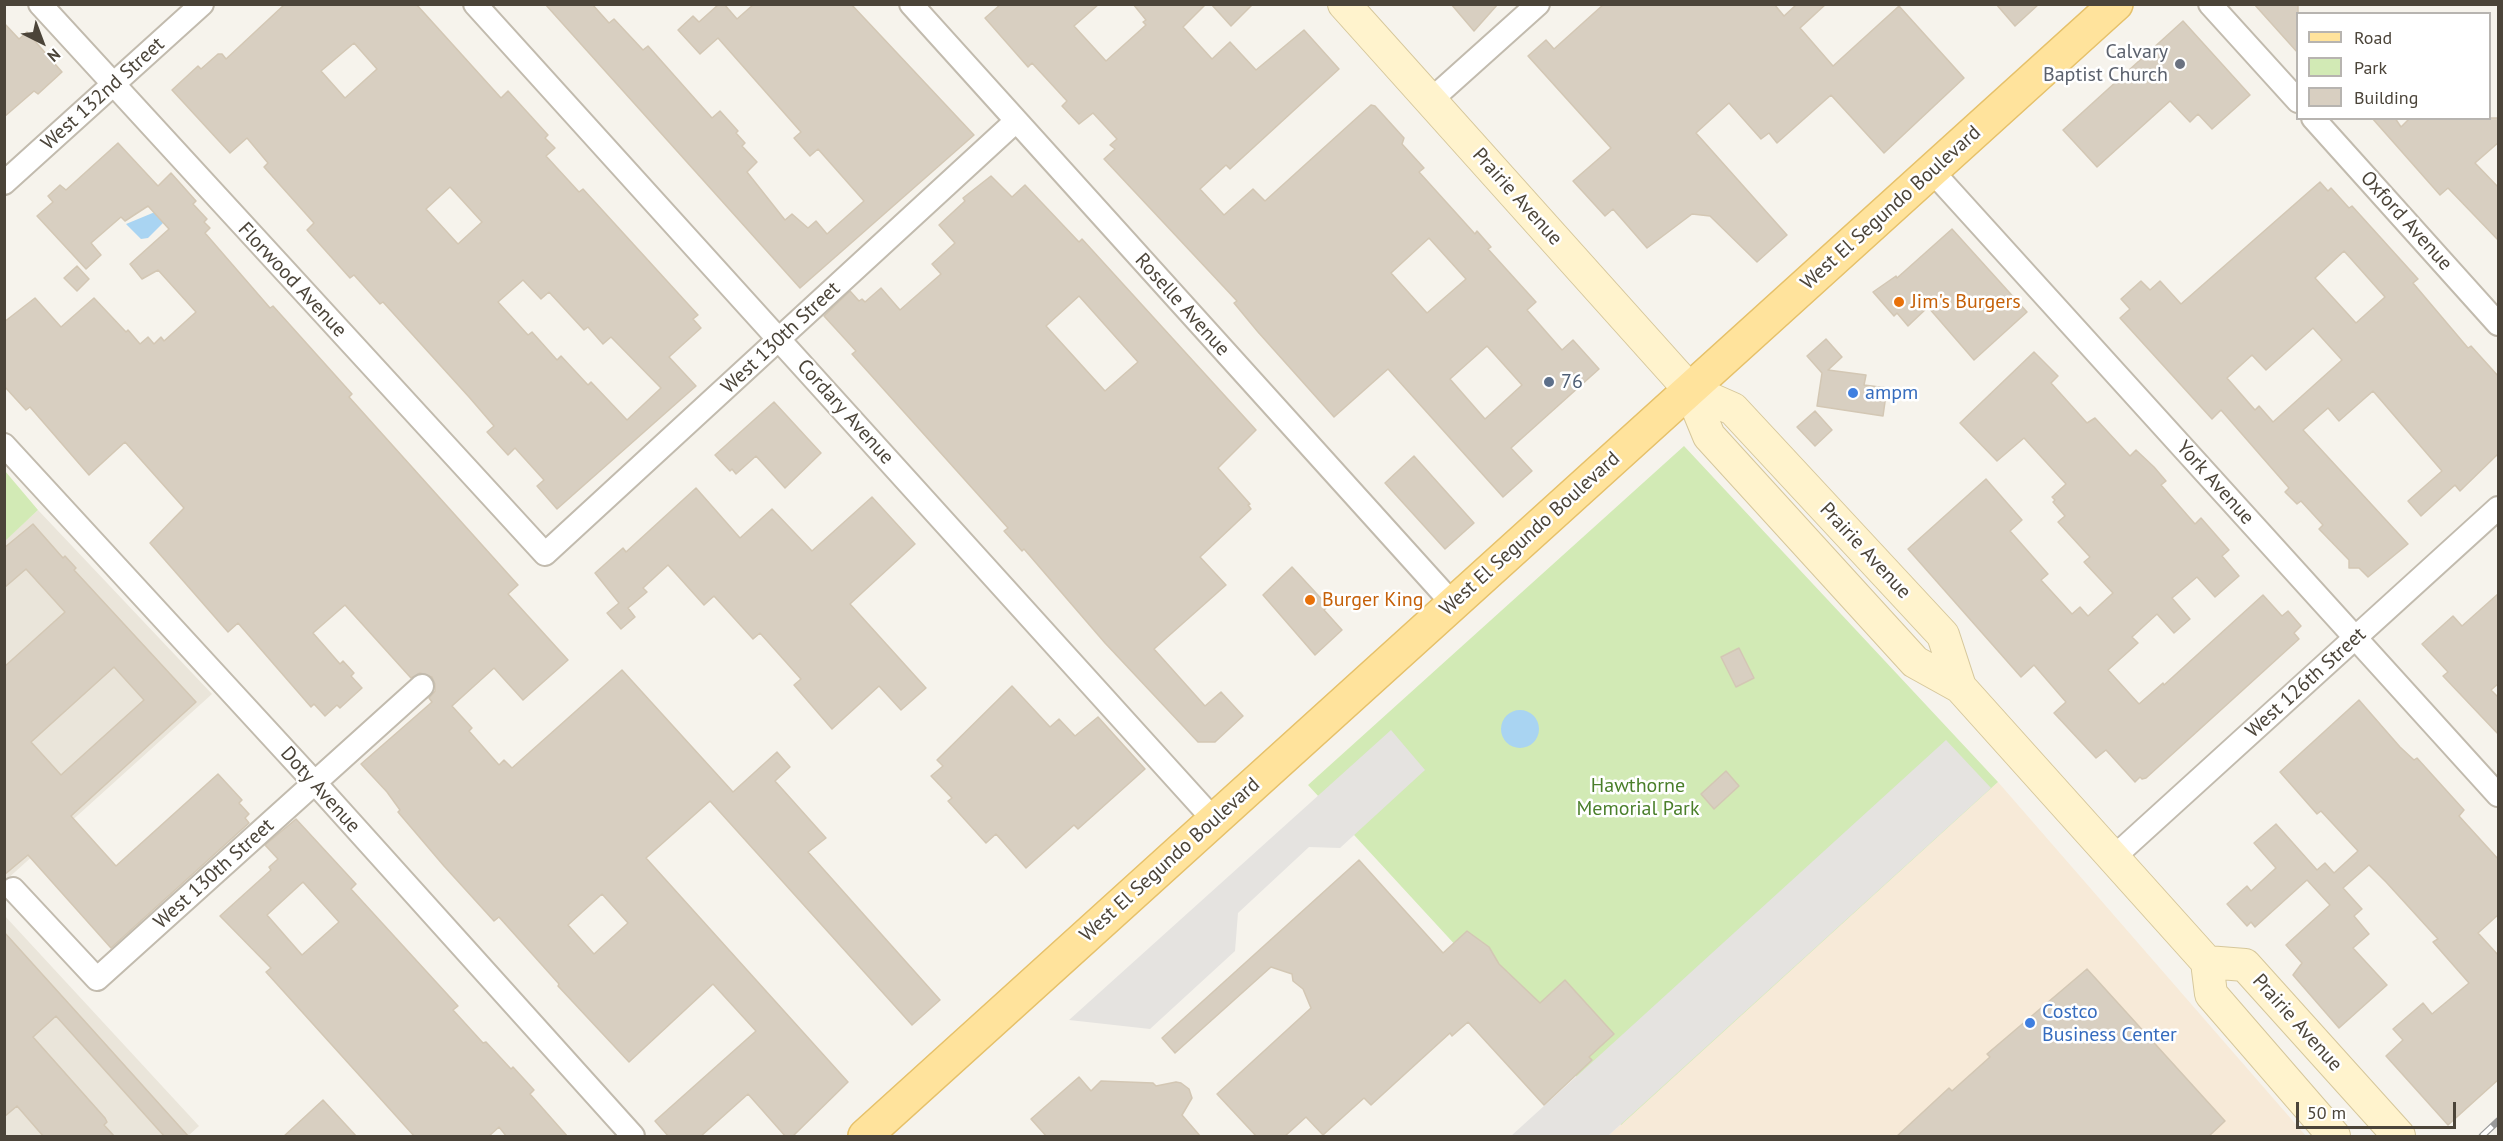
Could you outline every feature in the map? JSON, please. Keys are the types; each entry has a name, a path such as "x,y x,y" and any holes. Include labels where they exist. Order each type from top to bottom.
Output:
{"main road":[{"name":"Prairie Avenue","path":"1344,4 1690,390 1733,409 1943,635 1960,687 2207,962 2245,965 2399,1137"},
{"name":"West El Segundo Boulevard","path":"865,1137 2116,4"},
{"path":"2207,962 2211,994 2334,1137"}],"street":[{"name":"Florwood Avenue","path":"40,4 545,554"},
{"name":"West 132nd Street","path":"4,183 202,4"},
{"name":"Cordary Avenue","path":"475,4 1214,820"},
{"path":"1431,100 1538,4"},
{"path":"2210,4 2296,99"},
{"name":"Roselle Avenue","path":"924,9 1016,121 1453,604"},
{"name":"Oxford Avenue","path":"2315,120 2499,324"},
{"name":"West 130th Street","path":"545,554 1016,121"},
{"name":"York Avenue","path":"1932,171 2499,795"},
{"name":"Doty Avenue","path":"4,445 315,783 633,1137"},
{"name":"West 126th Street","path":"2114,857 2499,508"},
{"name":"West 130th Street","path":"13,889 97,979 422,686"}],"shaded area":[{"path":"38,510 212,694 5,881 4,541"},
{"path":"1391,730 1425,770 1340,848 1309,847 1238,913 1235,951 1150,1029 1069,1020"},
{"path":"1946,740 1991,788 1608,1136 1511,1136"},
{"path":"1998,782 2306,1136 1608,1136"},
{"path":"4,915 199,1126 188,1136 5,1136"}],"green space":[{"name":"Hawthorne Memorial Park","path":"1684,446 1998,782 1621,1125 1308,785"},
{"path":"5,471 38,510 4,541"}],"water":[{"path":"155,212 164,222 148,238 141,239 126,224"},
{"path":"1520,710 1534,715 1539,729 1534,743 1520,748 1506,743 1501,729 1506,715"}],"building":[{"path":"285,4 416,4 501,98 508,91 548,135 545,138 555,148 546,156 579,192 583,189 698,315 693,319 701,328 669,357 696,386 557,509 537,486 544,480 515,448 508,455 487,432 494,426 469,397 383,302 380,304 354,275 350,278 307,230 314,223 264,167 268,163 247,138 230,153 172,90 198,66 201,69 218,54 222,54 226,59","holes":["354,43 377,69 345,98 321,71","450,187 482,222 458,244 426,209","523,280 541,299 549,292 584,330 588,327 603,344 611,337 661,388 627,420 591,382 588,385 561,356 557,360 532,332 528,335 498,302"]},
{"path":"545,4 592,4 609,23 614,19 643,50 648,46 712,118 720,111 738,131 736,133 745,143 742,146 757,162 747,172 785,220 792,214 808,228 816,221 827,234 864,201 818,149 810,156 794,138 801,132 718,38 700,54 678,30 693,16 699,22 719,4 724,4 737,19 754,4 851,4 974,135 800,288"},
{"path":"1001,4 1099,4 1074,26 1106,61 1146,25 1143,22 1146,20 1133,4 1206,4 1183,27 1212,59 1230,42 1256,70 1304,30 1339,69 1230,169 1226,165 1200,189 1224,215 1253,189 1265,201 1371,105 1375,106 1404,138 1402,144 1424,168 1419,172 1475,234 1477,231 1491,247 1488,249 1536,302 1527,310 1562,350 1573,340 1599,369 1511,448 1532,471 1503,497 1388,369 1334,417 1258,332 1234,303 1237,301 1104,159 1115,149 1110,145 1117,139 1093,113 1079,124 1062,106 1067,101 1032,63 1028,67 985,18","holes":["1429,238 1466,279 1427,313 1391,273","1487,346 1522,385 1485,419 1450,379"]},
{"path":"1211,4 1253,4 1231,26"},
{"path":"1451,4 1498,4 1474,31"},
{"path":"1604,4 1774,4 1784,16 1797,4 1826,4 1800,28 1833,66 1899,6 1964,78 1884,153 1831,95 1777,143 1769,133 1761,139 1729,103 1696,133 1787,235 1757,262 1710,216 1692,214 1647,248 1613,209 1605,216 1573,181 1611,148 1528,56 1546,40 1554,49"},
{"path":"1996,4 2039,4 2015,26"},
{"path":"2254,4 2298,4 2296,51"},
{"path":"2183,21 2250,95 2212,129 2198,114 2190,122 2170,101 2097,167 2063,130"},
{"path":"4,23 19,39 27,32 62,72 38,94 34,91 4,117"},
{"path":"2491,118 2499,118 2499,142 2475,163 2499,188 2499,241 2448,188 2440,195 2374,120 2396,120 2401,127 2408,120 2491,120"},
{"path":"118,143 158,186 171,173 196,201 193,204 207,219 204,222 210,228 205,233 270,308 273,306 352,394 349,397 518,585 508,594 568,660 523,700 494,668 452,706 472,728 469,731 499,765 504,760 512,768 622,670 733,792 777,752 790,767 775,781 826,838 808,852 940,1000 912,1025 710,801 646,858 848,1082 792,1137 786,1137 748,1094 700,1137 669,1137 655,1121 756,1031 713,984 629,1062 558,986 559,984 499,917 494,921 444,866 398,812 400,810 387,792 361,764 432,702 429,698 435,691 435,684 432,677 420,673 411,678 345,605 313,633 340,664 343,661 354,673 351,676 362,688 340,708 337,705 325,716 314,704 311,707 238,623 228,632 150,543 184,508 125,442 89,475 30,407 26,410 4,386 4,322 35,298 61,327 94,298 140,344 148,337 154,344 161,337 164,341 196,312 158,270 142,279 130,264 169,229 148,206 125,221 121,217 91,243 101,255 86,269 37,216 53,202 48,196 60,185 66,190","holes":["602,894 628,923 594,954 568,925"]},
{"path":"991,176 1012,197 1025,185 1079,242 1082,239 1256,430 1218,468 1250,504 1248,505 1251,509 1200,557 1226,585 1154,649 1205,706 1221,692 1243,716 1215,742 1198,742 1105,643 1024,549 1022,551 1004,531 1008,528 852,354 856,351 824,316 850,291 859,301 862,299 865,302 881,288 900,310 941,274 932,264 955,243 939,225 965,201 963,198","holes":["1079,296 1138,362 1105,391 1046,326"]},
{"path":"2320,182 2328,191 2331,188 2349,208 2352,206 2418,279 2413,283 2468,348 2471,346 2499,377 2499,453 2460,491 2455,485 2421,516 2408,501 2442,471 2373,391 2339,421 2328,408 2303,430 2408,544 2368,577 2359,568 2349,568 2349,560 2319,529 2323,525 2301,501 2297,504 2285,492 2289,488 2221,410 2212,419 2120,318 2130,309 2121,299 2141,281 2150,290 2160,281 2181,304","holes":["2344,251 2385,297 2356,323 2315,278","2313,328 2342,360 2273,422 2259,406 2255,410 2227,378 2252,355 2266,370"]},
{"path":"1952,229 2027,312 1974,360 1928,307 1908,326 1897,313 1894,316 1873,292 1896,276 1897,278"},
{"path":"77,266 89,279 77,291 64,278"},
{"name":"ampm","path":"1826,339 1842,357 1828,370 1866,375 1864,385 1887,388 1883,416 1817,406 1822,373 1807,356"},
{"path":"2034,352 2058,376 2051,383 2087,423 2095,418 2130,456 2136,450 2166,481 2161,485 2195,524 2201,518 2229,550 2222,556 2239,576 2215,597 2197,577 2172,598 2190,619 2174,633 2157,614 2132,637 2138,643 2108,670 2139,704 2163,683 2164,685 2263,595 2282,616 2288,611 2301,626 2294,633 2299,639 2146,778 2140,777 2135,782 2106,750 2096,758 2054,713 2066,702 2034,665 2021,677 1908,549 1986,479 2022,520 2010,531 2048,574 2041,580 2072,614 2080,607 2088,616 2113,593 2084,562 2090,557 2058,522 2065,516 2053,502 2055,500 2052,497 2066,484 2024,438 1997,461 1960,423"},
{"path":"774,402 821,453 785,488 756,456 736,474 732,469 730,471 715,455"},
{"path":"1815,411 1832,430 1815,446 1797,427"},
{"path":"1414,456 1474,523 1445,549 1385,483"},
{"path":"696,488 740,538 772,509 812,551 872,497 915,544 850,604 926,688 901,710 879,686 832,729 794,685 801,679 760,633 753,639 714,596 704,605 668,565 643,588 647,592 628,608 635,617 621,629 607,613 619,603 595,573 623,548 626,552"},
{"path":"33,524 63,558 65,556 76,568 74,570 196,702 71,816 116,866 218,774 242,800 239,803 249,814 245,818 249,823 111,948 28,855 4,875 4,667 65,612 26,569 4,588 4,548","holes":["114,667 144,700 61,775 31,742"]},
{"path":"1292,567 1328,606 1324,610 1342,630 1315,655 1263,595"},
{"path":"2499,593 2499,683 2491,690 2499,698 2499,735 2443,676 2448,672 2422,644 2453,616 2462,626"},
{"path":"1739,648 1754,678 1736,687 1721,657"},
{"path":"1012,686 1050,727 1059,719 1075,736 1098,717 1145,769 1078,829 1074,825 1026,868 996,834 986,843 948,801 952,798 931,776 943,766 937,760"},
{"path":"2359,700 2400,747 2414,760 2417,758 2464,810 2459,816 2499,860 2499,914 2478,933 2499,956 2499,1079 2448,1125 2386,1056 2403,1040 2393,1029 2423,1003 2432,1014 2469,983 2433,942 2438,939 2369,865 2343,888 2362,909 2354,916 2369,934 2353,948 2387,985 2339,1028 2293,975 2302,963 2286,945 2330,905 2307,880 2255,927 2251,922 2247,926 2227,904 2247,886 2251,891 2276,868 2254,843 2276,824 2317,870 2325,863 2334,873 2358,851 2321,811 2317,814 2280,772"},
{"path":"1726,771 1739,786 1714,809 1701,794"},
{"path":"296,819 356,884 351,889 458,1006 453,1010 483,1043 486,1042 534,1090 530,1094 568,1137 507,1137 499,1127 488,1137 415,1137 266,972 271,968 220,916 271,870 269,867 278,859 265,845","holes":["303,882 339,922 302,955 267,915"]},
{"path":"1359,860 1443,953 1467,931 1489,947 1499,964 1540,1003 1565,980 1614,1034 1589,1057 1592,1060 1544,1105 1468,1022 1452,1036 1450,1033 1371,1105 1364,1098 1323,1135 1306,1117 1284,1137 1257,1137 1217,1094 1311,1008 1303,989 1293,981 1292,974 1271,967 1175,1053 1162,1038"},
{"path":"4,932 189,1137 165,1137 56,1016 33,1037 105,1118 107,1122 104,1125 115,1137 44,1137 17,1106 4,1117"},
{"path":"2087,969 2225,1121 2208,1137 1896,1137 1949,1088 1952,1091 1990,1057 1987,1054"},
{"path":"1079,1077 1091,1091 1101,1081 1153,1083 1156,1086 1181,1083 1189,1089 1192,1098 1182,1115 1201,1137 1047,1137 1031,1119"},
{"path":"323,1100 357,1137 283,1137"}],"railway":[{"path":"2482,1136 2498,1121"}],"place":[{"name":"Calvary Baptist Church","path":"2180,64"},
{"name":"Jim's Burgers","path":"1899,302"},
{"name":"76","path":"1549,382"},
{"name":"ampm","path":"1853,393"},
{"name":"Burger King","path":"1310,600"},
{"name":"Costco Business Center","path":"2030,1023"}]}
